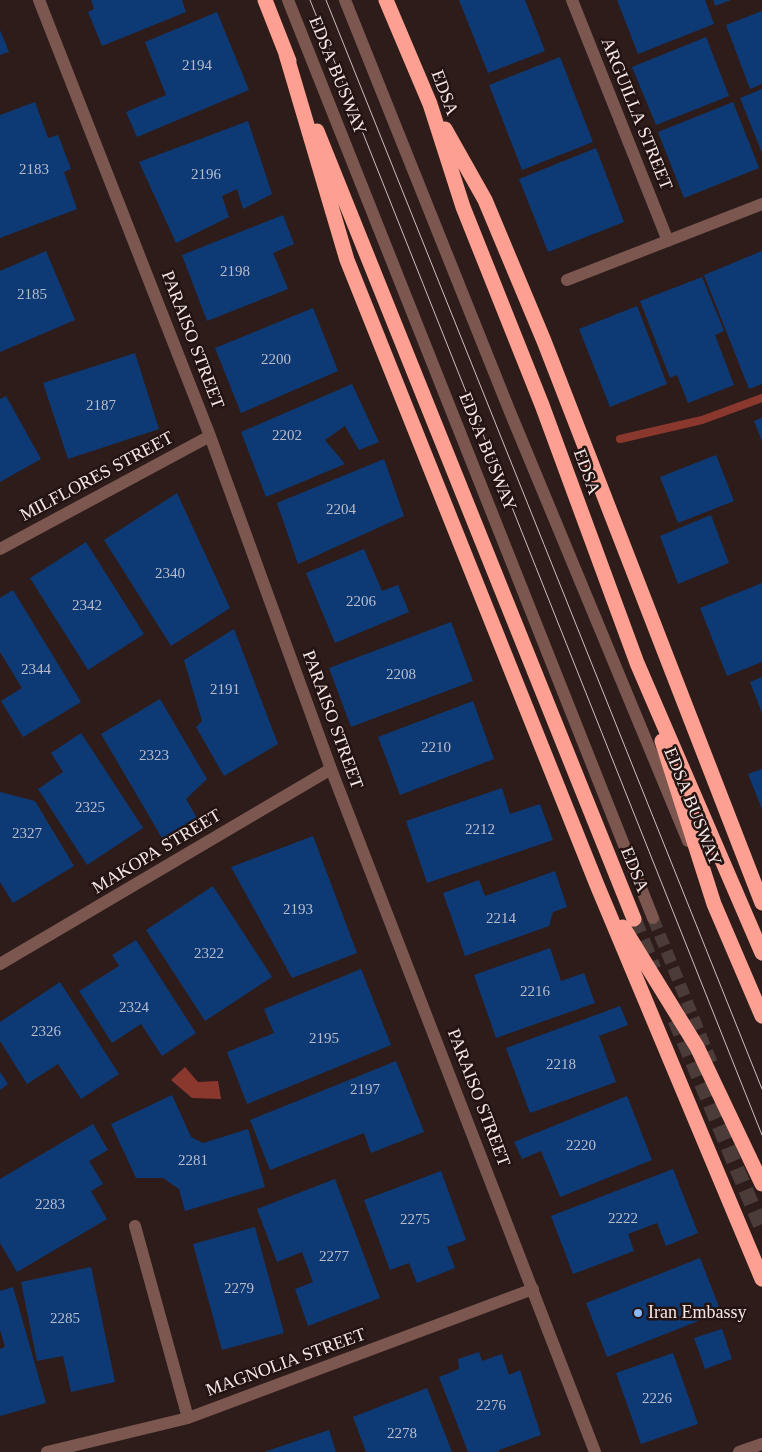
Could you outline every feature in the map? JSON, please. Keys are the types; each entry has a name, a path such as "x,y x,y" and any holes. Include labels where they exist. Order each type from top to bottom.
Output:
{"highway":[{"name":"EDSA","path":"265,0 634,919"},
{"name":"EDSA","path":"386,0 430,104 463,207 542,405 637,663 762,953"},
{"path":"286,54 347,260 597,885 762,1279"},
{"path":"430,104 486,200 548,350 762,903"},
{"path":"637,663 714,904 762,1016"},
{"path":"597,885 697,1047 762,1184"}],"street":[{"name":"PARAISO STREET","path":"39,0 210,436 331,769 596,1452"},
{"name":"EDSA BUSWAY","path":"288,0 653,918"},
{"name":"EDSA BUSWAY","path":"345,0 510,412 714,904"},
{"name":"ARGUILLA STREET","path":"572,0 668,241"},
{"path":"567,280 762,204"},
{"name":"MILFLORES STREET","path":"0,549 210,436"},
{"name":"MAKOPA STREET","path":"0,964 331,769"},
{"path":"135,1226 188,1418"},
{"name":"MAGNOLIA STREET","path":"47,1452 188,1418 533,1289"},
{"path":"739,1452 762,1444"}],"shaded area":[{"path":"185,1067 198,1082 218,1081 221,1099 192,1098 171,1080"}],"building":[{"path":"91,0 182,0 186,12 102,46 88,12 94,9"},
{"path":"459,0 525,0 545,51 488,73"},
{"path":"617,0 705,0 714,24 638,54"},
{"path":"713,0 731,0 715,6"},
{"path":"762,11 762,84 750,89 726,25"},
{"path":"217,12 249,90 137,137 126,112 166,95 145,42"},
{"path":"0,30 9,52 0,55"},
{"path":"706,37 729,96 656,125 632,67"},
{"path":"560,57 593,142 522,170 489,85"},
{"path":"762,89 762,153 740,98"},
{"path":"35,102 48,138 58,135 71,169 64,172 77,209 0,238 0,115"},
{"path":"733,102 759,168 684,198 658,132"},
{"path":"248,121 272,194 243,209 237,189 222,196 229,217 176,243 139,162"},
{"path":"596,148 624,222 548,252 519,179"},
{"path":"283,215 294,244 273,253 288,289 207,321 182,255"},
{"path":"46,251 75,320 0,352 0,271"},
{"path":"762,251 762,384 749,389 704,275"},
{"path":"702,277 724,331 715,335 734,385 688,403 677,375 670,378 640,301"},
{"path":"637,306 667,384 610,407 579,329"},
{"path":"313,308 338,371 241,413 215,348"},
{"path":"135,353 159,429 68,459 43,383"},
{"path":"352,384 379,442 359,450 345,426 325,440 345,464 266,497 241,432"},
{"path":"6,396 41,459 0,482 0,399"},
{"path":"762,418 762,441 754,421"},
{"path":"716,455 734,501 678,523 660,477"},
{"path":"384,459 404,516 298,564 277,503"},
{"path":"177,493 230,608 171,646 104,540"},
{"path":"711,515 729,563 678,584 660,536"},
{"path":"86,542 144,634 88,670 30,578"},
{"path":"364,549 382,591 398,585 409,612 335,643 306,573"},
{"path":"762,583 762,662 727,676 700,608"},
{"path":"13,590 81,702 23,737 1,701 22,688 0,652 0,598"},
{"path":"451,622 473,681 351,727 329,668"},
{"path":"234,629 278,744 224,776 196,727 202,721 184,660"},
{"path":"762,677 762,713 750,682"},
{"path":"160,699 207,779 186,799 197,818 162,838 101,734"},
{"path":"473,701 494,759 400,795 378,737"},
{"path":"81,733 143,828 87,865 38,789 63,772 51,753"},
{"path":"762,769 762,809 748,774"},
{"path":"502,788 510,814 540,804 553,840 427,883 406,821"},
{"path":"0,792 35,801 74,866 13,903 0,882"},
{"path":"313,836 357,953 292,978 231,867"},
{"path":"555,871 567,907 553,912 549,926 465,956 443,893 479,880 485,896"},
{"path":"213,886 272,977 205,1021 146,930"},
{"path":"136,940 196,1033 162,1056 141,1024 112,1043 79,991 119,966 112,955"},
{"path":"550,948 561,981 584,973 595,1003 496,1038 474,975"},
{"path":"361,969 391,1045 247,1104 227,1052 274,1033 264,1009"},
{"path":"60,982 119,1074 81,1099 58,1064 27,1084 0,1041 0,1022"},
{"path":"620,1006 628,1025 599,1036 616,1082 530,1113 506,1048"},
{"path":"396,1061 424,1132 371,1153 364,1133 270,1170 250,1120"},
{"path":"0,1072 8,1084 0,1090"},
{"path":"172,1095 191,1137 203,1143 248,1129 265,1187 185,1211 179,1189 163,1178 136,1178 111,1124"},
{"path":"627,1096 652,1160 560,1197 541,1151 522,1159 514,1142"},
{"path":"93,1124 108,1150 89,1161 103,1184 91,1191 107,1219 17,1272 0,1243 0,1179"},
{"path":"673,1169 698,1233 666,1246 657,1223 628,1234 634,1251 573,1274 551,1216"},
{"path":"441,1171 466,1240 447,1247 455,1268 417,1283 409,1263 390,1270 364,1200"},
{"path":"335,1179 380,1298 308,1326 295,1289 313,1282 302,1252 277,1262 257,1209"},
{"path":"255,1227 284,1333 222,1350 193,1244"},
{"path":"700,1258 721,1312 607,1357 586,1303"},
{"path":"91,1267 115,1382 71,1392 63,1356 37,1361 21,1282"},
{"path":"13,1287 46,1403 0,1416 0,1349 5,1347 0,1330 0,1291"},
{"path":"722,1329 732,1359 705,1369 694,1338"},
{"path":"479,1352 482,1361 502,1354 509,1375 520,1370 541,1435 499,1450 499,1452 468,1452 439,1377 459,1369 458,1359"},
{"path":"673,1353 698,1424 641,1444 616,1373"},
{"path":"427,1388 452,1452 366,1452 353,1417"},
{"path":"329,1430 336,1452 264,1452"}],"waterway":[{"path":"620,439 702,420 762,398"}],"tunnel":[{"path":"653,918 713,1066"},
{"path":"634,919 654,969"},
{"path":"675,1020 762,1229"}],"tram line":[{"path":"310,0 762,1135"},
{"path":"326,0 762,1089"}],"place":[{"name":"Iran Embassy","path":"638,1313"}]}
